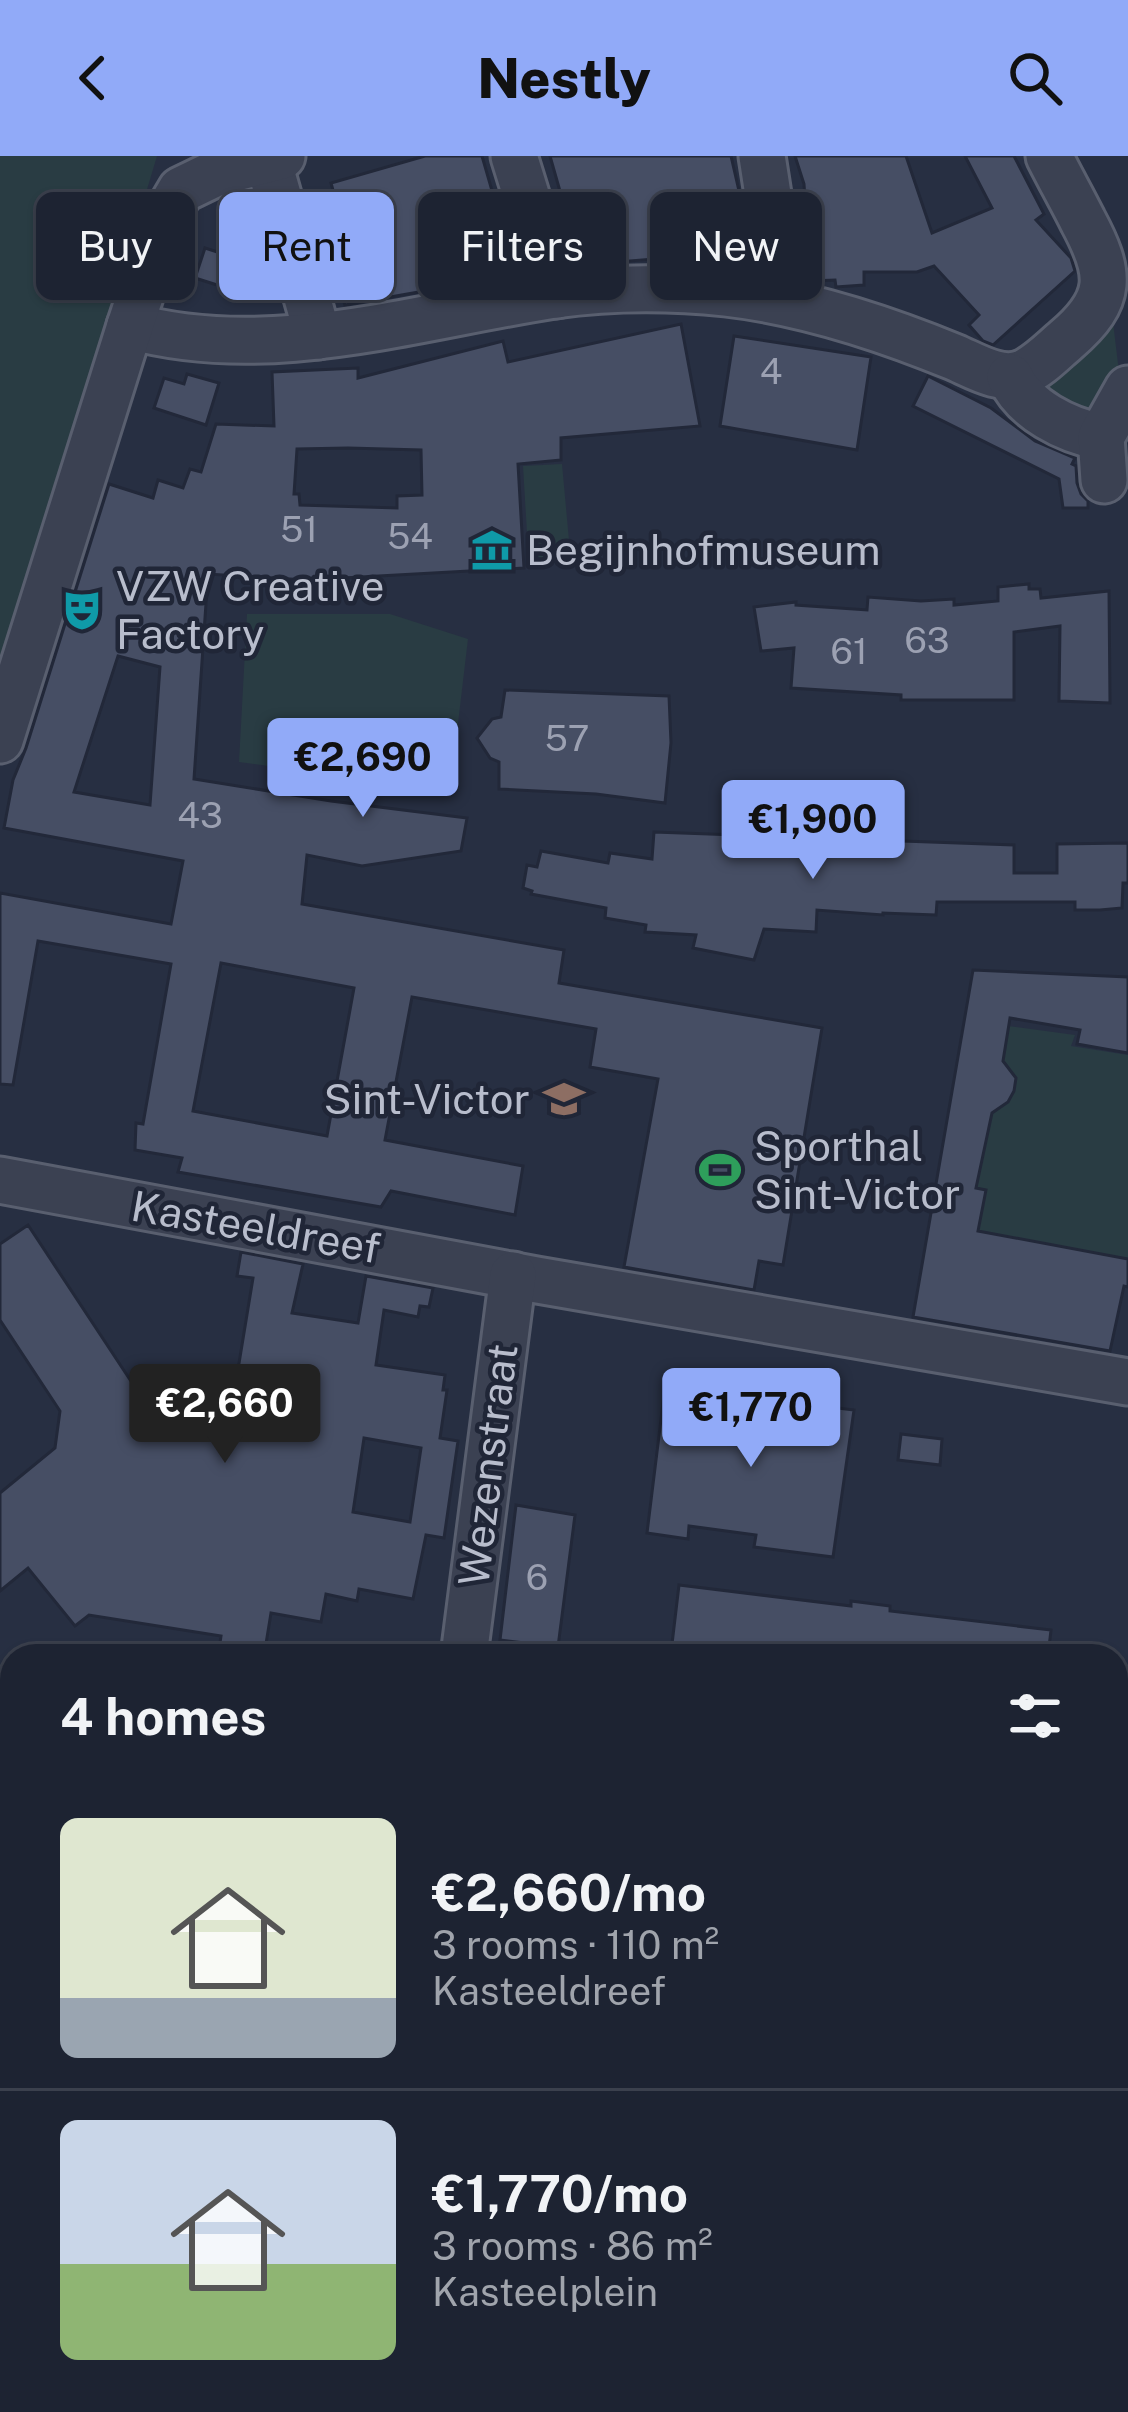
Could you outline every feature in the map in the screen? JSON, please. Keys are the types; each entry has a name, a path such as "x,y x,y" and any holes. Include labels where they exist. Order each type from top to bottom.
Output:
{"street":[{"path":"514,156 525,192"},
{"path":"762,156 768,192"},
{"path":"994,372 1027,371 1046,357 1076,332 1098,304 1103,289 1099,251 1049,156"},
{"path":"0,740 130,326 168,212 181,190 216,172 275,158 318,336"},
{"path":"130,326 170,337 282,340 528,300"},
{"path":"781,300 994,372 1032,407 1084,434 1103,458 1128,389"},
{"name":"Kasteeldreef","path":"0,1180 1128,1382"},
{"name":"Wezenstraat","path":"466,1644 513,1275"}],"shaded area":[{"path":"0,156 157,156 146,192 36,192 36,300 114,300 0,681"},
{"path":"1113,322 1119,372 1089,430 1041,384"},
{"path":"562,464 571,562 529,566 523,466"},
{"path":"247,614 390,614 468,639 450,791 239,762"},
{"path":"1008,1026 1075,1035 1071,1046 1128,1055 1128,1259 978,1231 986,1191 976,1188 994,1104 1008,1102 1015,1086 1014,1076 1002,1062"}],"building":[{"path":"425,156 482,156 492,192 418,192 418,292 394,296 394,192 333,192 331,183"},
{"path":"550,156 731,156 739,192 650,192 650,259 626,261 626,192 560,192"},
{"path":"795,156 906,156 932,233 992,208 965,156 1014,156 1044,214 1036,220 1071,258 1075,271 993,345 969,325 979,315 934,266 917,272 864,272 864,285 836,287 835,280 822,281 822,192 804,192"},
{"path":"205,248 219,253 219,286 195,278"},
{"path":"681,324 700,426 561,438 561,460 518,464 524,568 306,580 208,574 194,779 467,818 461,851 362,866 307,855 302,904 564,950 559,983 822,1028 783,1265 759,1261 754,1290 624,1267 658,1079 590,1067 596,1029 412,997 385,1140 523,1166 515,1215 391,1191 381,1207 178,1172 182,1158 135,1150 136,1123 143,1124 171,964 38,941 13,1085 0,1084 0,893 171,924 183,861 4,828 13,780 109,484 153,498 158,480 183,488 190,469 201,472 216,424 274,426 272,372 358,368 358,378 503,341 508,362","holes":["297,449 421,450 422,495 397,496 397,508 300,505 299,494 294,494","118,656 160,667 150,805 74,792","221,963 354,988 327,1136 193,1111"]},
{"path":"734,336 871,357 857,450 720,426"},
{"path":"187,374 219,383 206,425 154,408 164,378 184,384"},
{"path":"928,376 991,408 1035,441 1075,458 1072,464 1088,508 1063,508 1059,479 913,406"},
{"path":"1029,584 1029,589 1040,589 1041,598 1109,591 1110,703 1059,701 1060,626 1014,632 1014,700 901,700 901,695 791,688 794,648 761,651 754,607 796,602 867,610 868,597 954,599 954,605 998,601 998,587"},
{"path":"505,690 669,696 671,743 665,803 499,789 499,762 490,758 477,738 492,719 501,717"},
{"path":"654,832 1014,845 1014,873 1057,873 1057,844 1128,843 1128,883 1123,883 1122,908 1100,910 1075,910 1075,902 937,902 936,915 817,910 816,932 764,929 754,960 693,948 696,935 645,932 646,925 605,918 606,908 531,894 523,888 527,865 537,867 541,851 608,863 610,853 652,859"},
{"path":"973,970 1128,977 1128,1053 1077,1044 1080,1030 1010,1018 1003,1061 1016,1078 1014,1091 992,1113 976,1188 986,1190 978,1231 1128,1259 1128,1287 1124,1286 1110,1351 913,1317"},
{"path":"28,1225 146,1404 230,1418 253,1278 237,1276 241,1252 303,1264 292,1313 358,1323 366,1276 433,1288 429,1307 420,1306 418,1317 384,1310 376,1365 445,1375 440,1438 458,1441 444,1538 426,1535 413,1599 359,1589 357,1601 326,1594 321,1622 271,1613 266,1644 220,1644 221,1636 89,1615 75,1626 28,1568 0,1591 0,1493 55,1448 60,1411 0,1320 0,1244","holes":["364,1438 421,1448 410,1522 353,1512"]},
{"path":"665,1387 854,1410 833,1557 754,1547 756,1535 689,1526 688,1539 647,1533"},
{"path":"901,1434 942,1439 940,1465 898,1460"},
{"path":"516,1505 575,1515 558,1644 500,1640"},
{"path":"679,1585 851,1606 851,1601 890,1606 890,1611 1051,1630 1049,1644 672,1644"}],"place":[{"name":"Begijnhofmuseum","path":"492,550"},
{"name":"VZW Creative Factory","path":"82,610"},
{"name":"Sint-Victor","path":"564,1099"},
{"name":"Sporthal Sint-Victor","path":"720,1170"}]}
